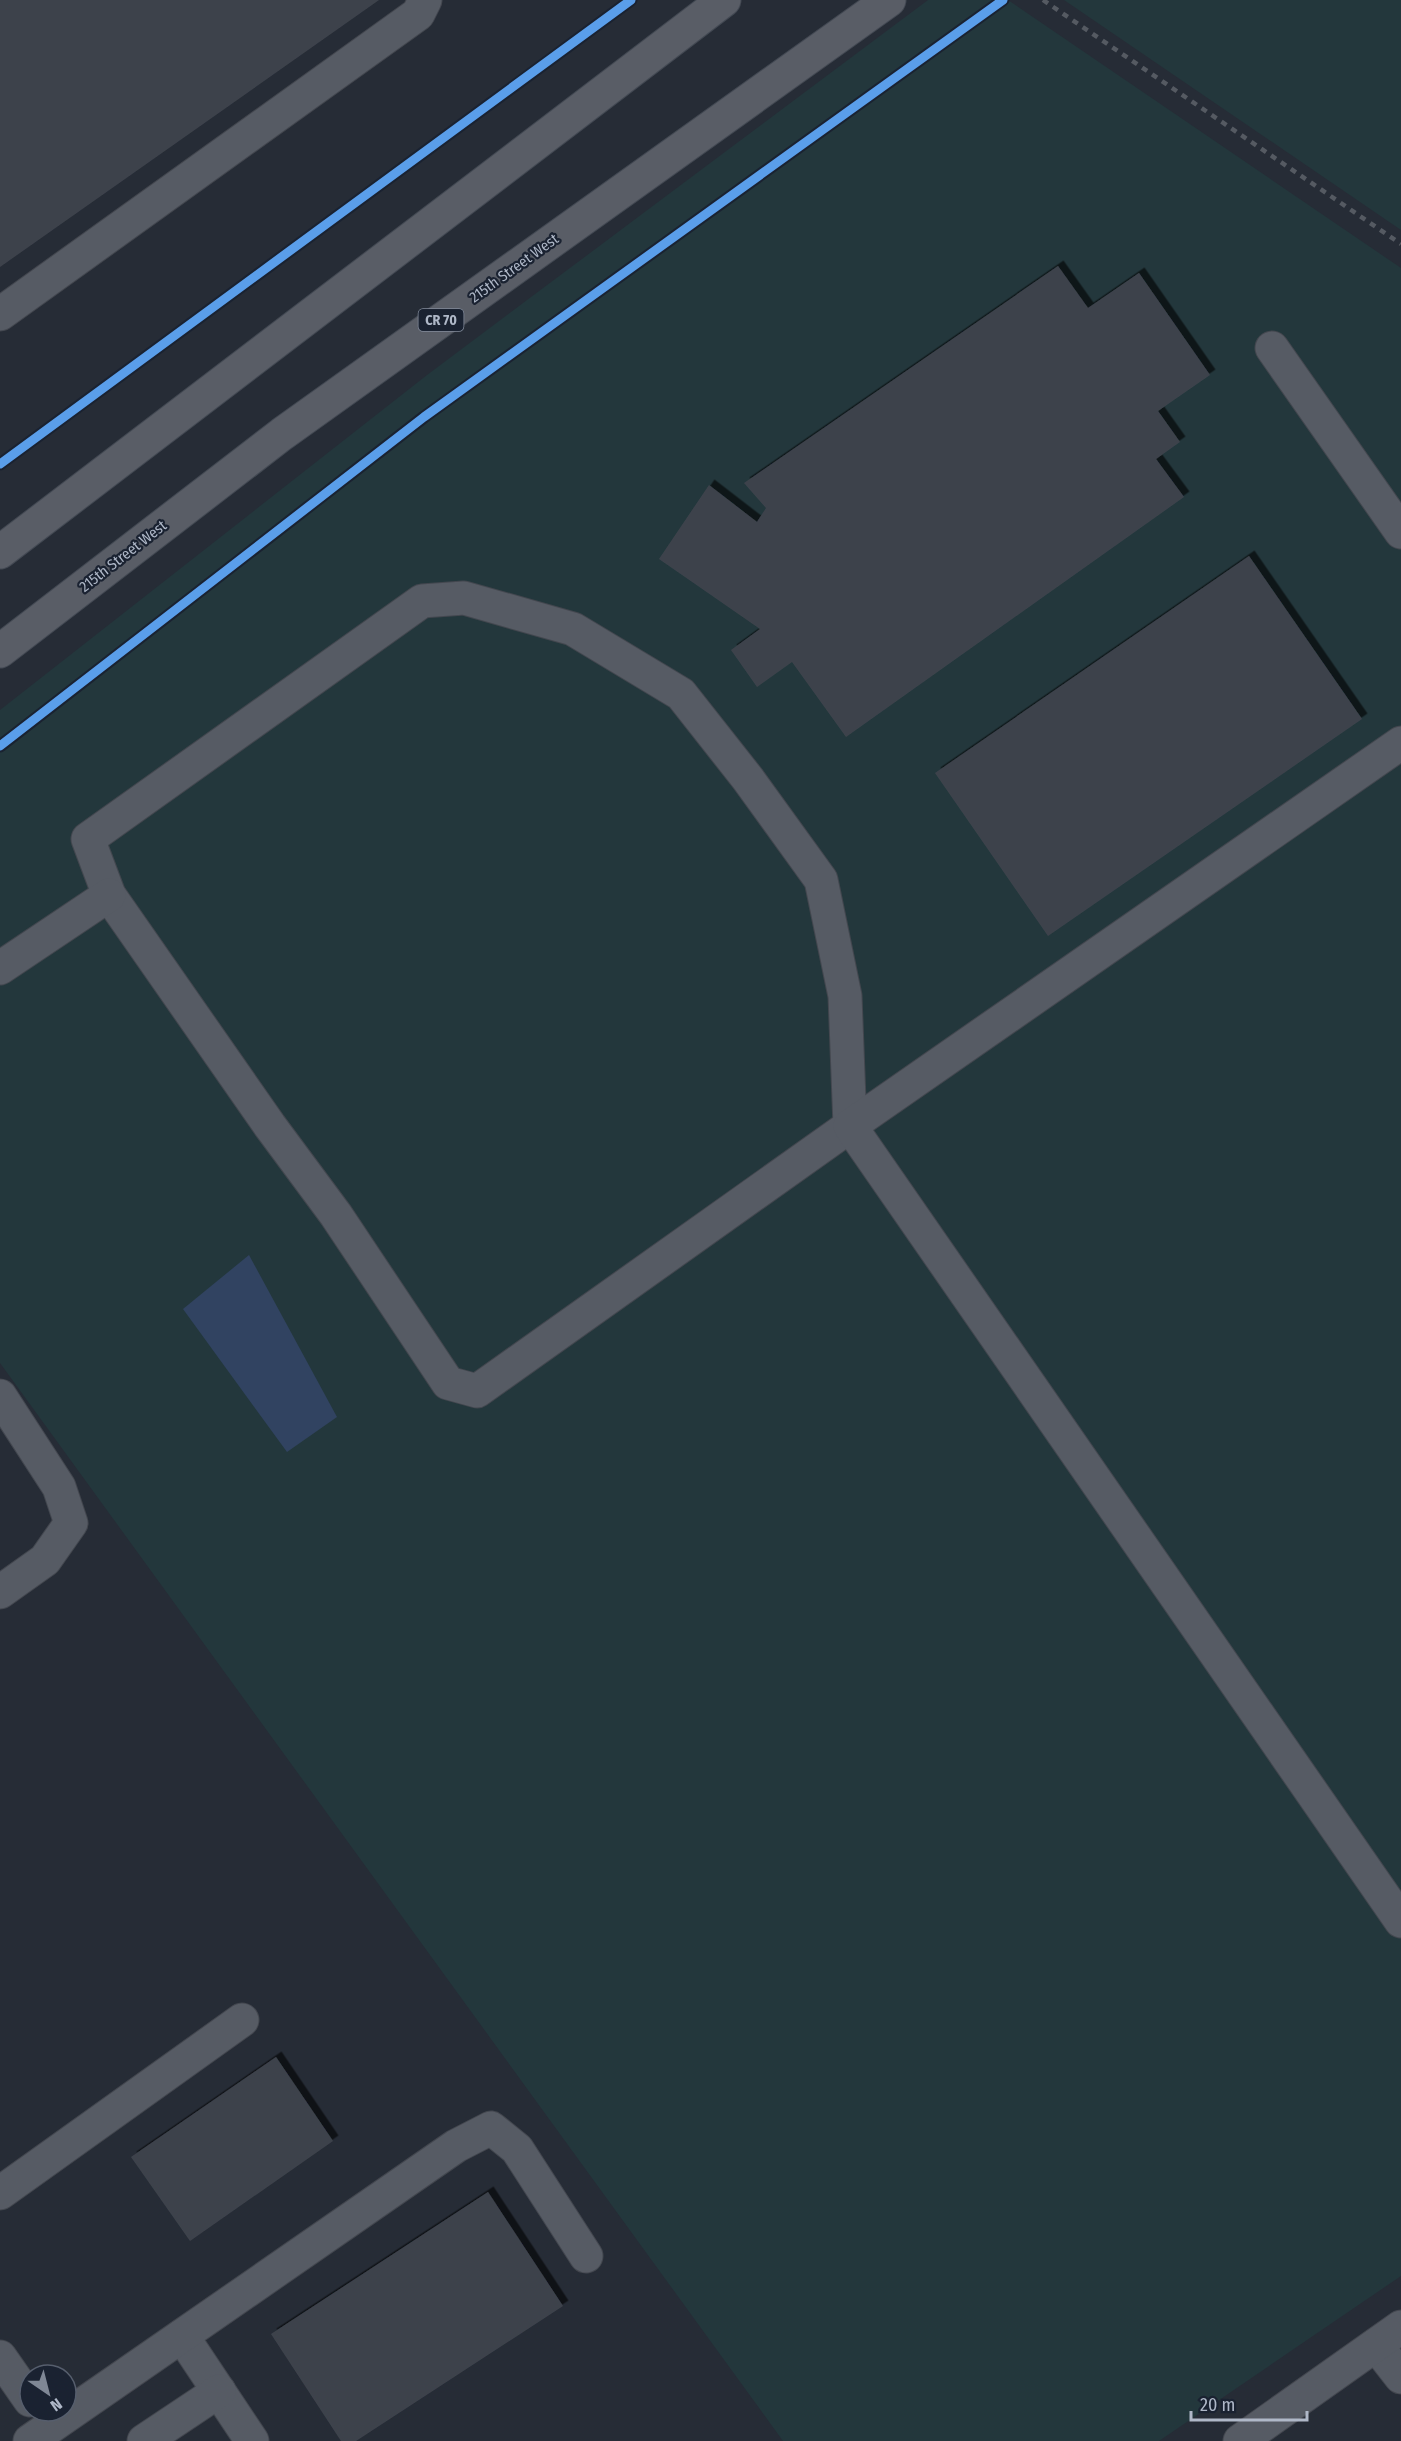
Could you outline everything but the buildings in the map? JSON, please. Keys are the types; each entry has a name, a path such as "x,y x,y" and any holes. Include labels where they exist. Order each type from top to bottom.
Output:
{"main road":[{"path":"0,552 724,0"},
{"name":"215th Street West","path":"0,651 282,434 889,0"}],"street":[{"path":"0,314 418,14 425,0"},
{"path":"1272,348 1401,532"},
{"path":"1401,743 850,1126 477,1391 448,1383 336,1215 270,1126 109,895 88,839 422,601 464,598 573,629 681,694 748,779 821,880 845,996 850,1126 1401,1921"},
{"path":"0,968 109,895"},
{"path":"0,1396 59,1486 71,1523 45,1560 0,1592"},
{"path":"0,2193 242,2020"},
{"path":"43,2430 456,2146 491,2128 517,2149 586,2256"},
{"path":"182,2336 252,2441"},
{"path":"1240,2441 1389,2336 1401,2377"},
{"path":"0,2357 18,2383"},
{"path":"144,2441 219,2391"}],"green space":[{"path":"928,0 1008,0 1401,268 1401,2276 1159,2441 783,2441 0,1363 0,710 427,375"},
{"path":"1064,0 1401,0 1401,230"}],"water":[{"path":"249,1255 337,1417 287,1452 183,1309"}],"railway":[{"path":"1043,0 1401,244"}],"cycle path":[{"path":"0,464 631,0"},
{"path":"0,746 424,417 1003,0"}]}
